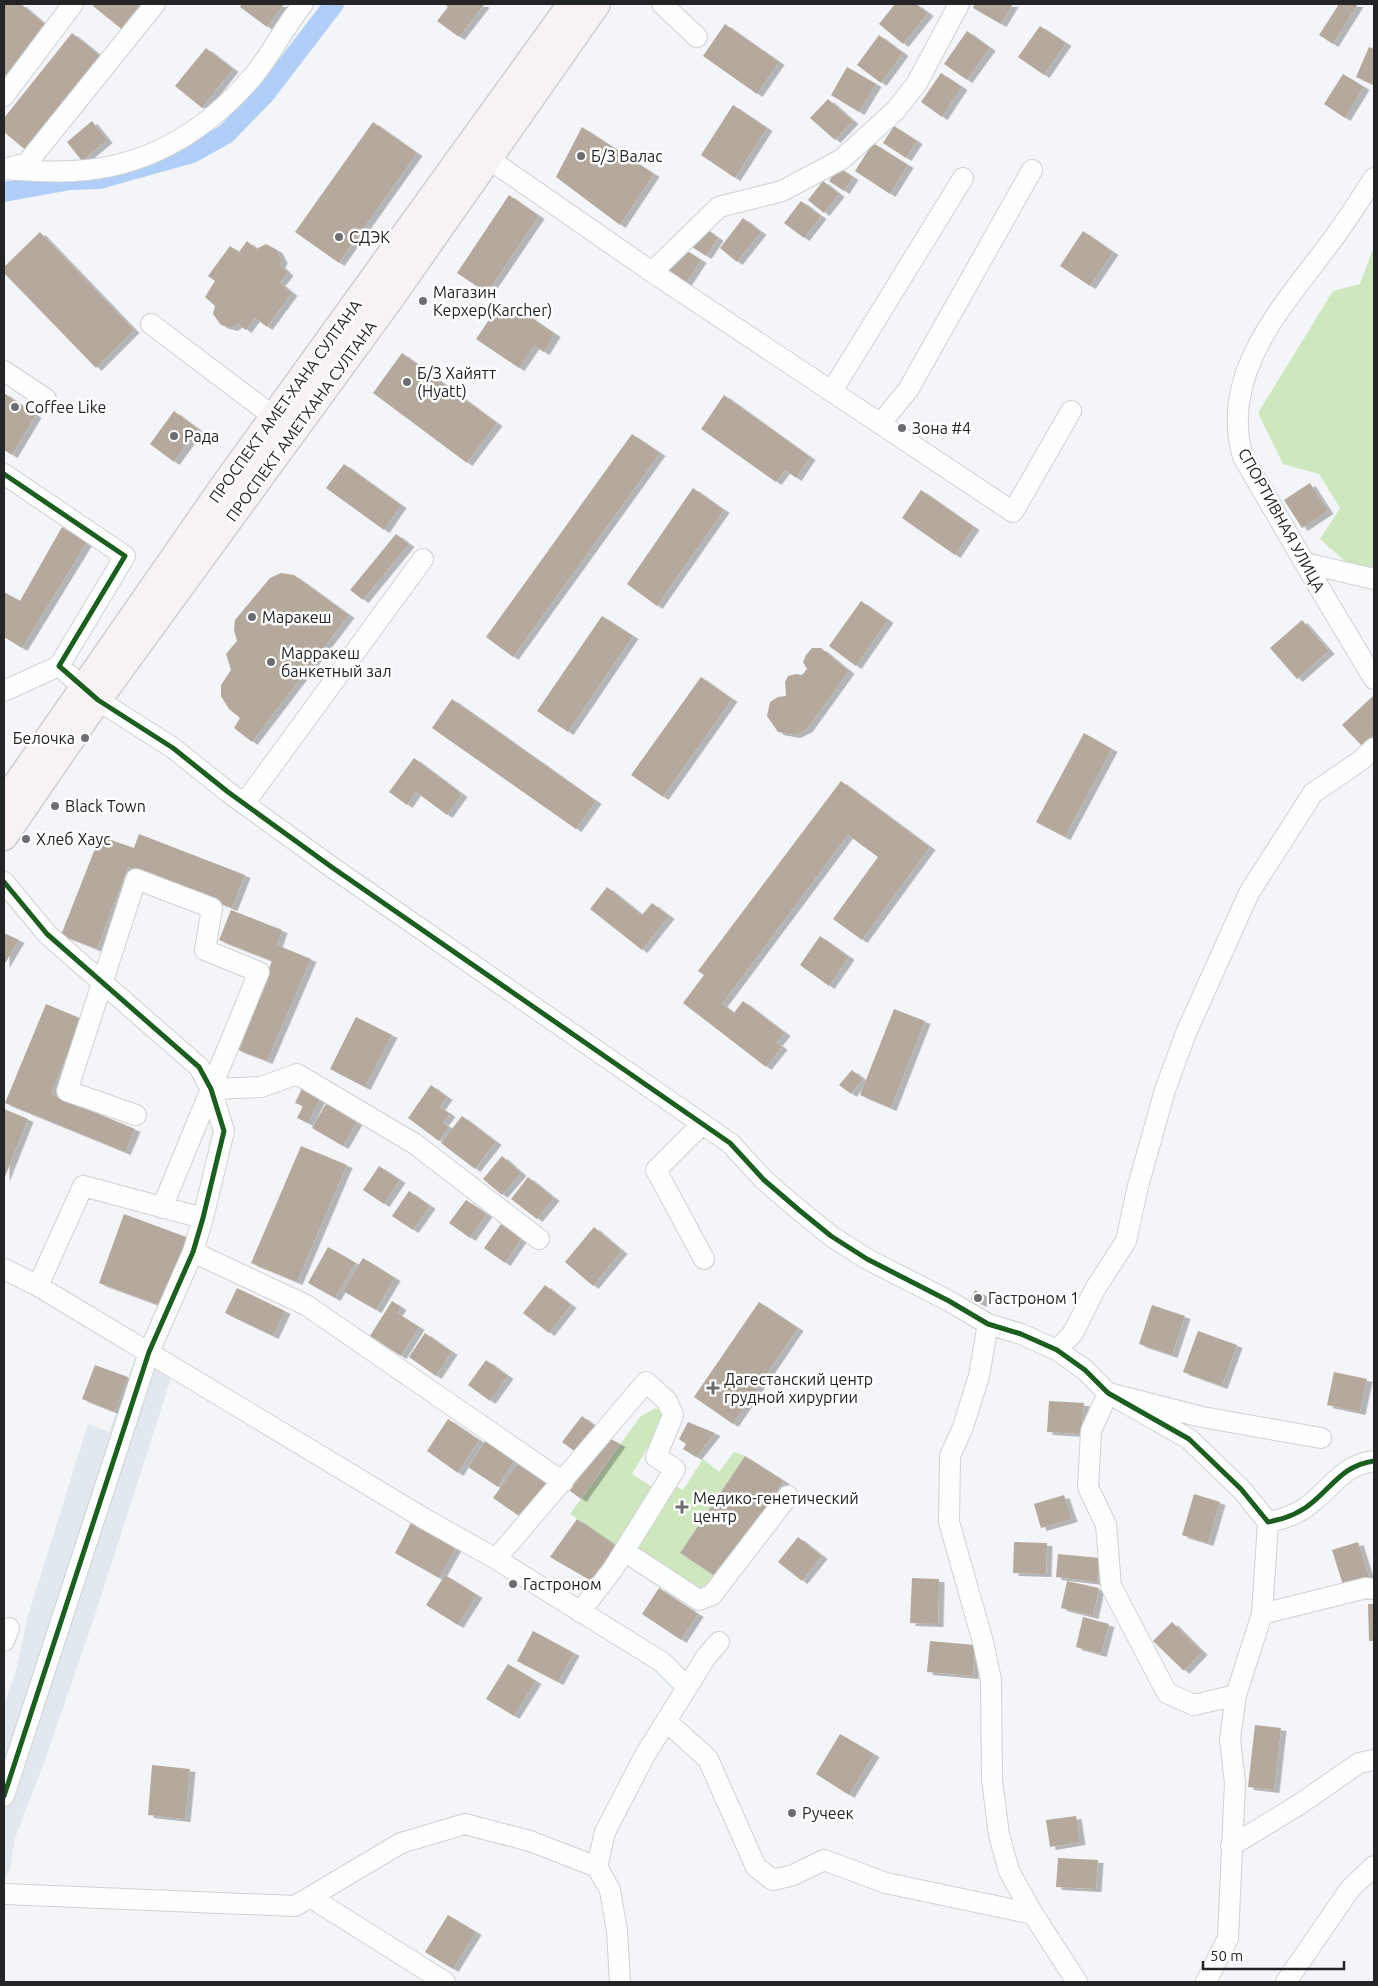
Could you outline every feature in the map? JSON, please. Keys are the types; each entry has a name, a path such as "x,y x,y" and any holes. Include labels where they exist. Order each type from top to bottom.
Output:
{"main road":[{"name":"ПРОСПЕКТ АМЕТ-ХАНА СУЛТАНА","path":"4,802 90,693 273,416 479,152 571,4"},
{"name":"ПРОСПЕКТ АМЕТХАНА СУЛТАНА","path":"4,837 90,693 479,152 597,4"}],"street":[{"path":"4,96 73,4"},
{"path":"4,169 27,163 155,4"},
{"path":"4,169 48,172 88,170 128,162 164,148 222,111 255,74 303,4"},
{"path":"662,4 697,37"},
{"path":"652,272 719,206 782,191 842,159 896,110 917,83 959,4"},
{"path":"479,152 652,272 1013,512 1071,411"},
{"path":"880,424 908,390 1032,170"},
{"path":"832,391 963,178"},
{"name":"СПОРТИВНАЯ УЛИЦА","path":"1374,178 1334,238 1280,310 1251,358 1242,386 1237,414 1238,436 1244,457 1304,563 1374,679"},
{"path":"151,324 273,416"},
{"path":"4,371 46,399"},
{"path":"4,474 125,556 59,666 4,691"},
{"path":"244,804 423,559"},
{"path":"1304,563 1374,580"},
{"path":"59,666 90,693 173,748 244,804 333,868 730,1143 764,1180 831,1236 867,1259 949,1301 988,1324 1022,1334 1057,1350 1084,1370 1108,1394 1189,1439 1241,1489 1268,1522 1262,1614 1236,1695 1230,1739 1235,1783 1228,1938 1206,1982"},
{"path":"1057,1350 1073,1333 1095,1289 1126,1240 1138,1186 1165,1090 1190,1024 1249,892 1313,793 1360,761 1374,748"},
{"path":"136,1115 67,1091 101,980 136,879 212,908 205,950 259,972 162,1208"},
{"path":"4,882 47,934 199,1067 211,1089 224,1131 193,1252 150,1352 4,1796"},
{"path":"211,1089 262,1087 297,1074 415,1144 539,1239"},
{"path":"702,1124 656,1170 704,1259"},
{"path":"38,1286 83,1186 203,1218"},
{"path":"193,1252 306,1305 563,1482"},
{"path":"4,1269 38,1286 150,1352 425,1519 496,1559 662,1662 687,1687"},
{"path":"988,1324 979,1376 963,1428 950,1456 949,1522 983,1642 990,1680 992,1779 999,1836 1009,1871 1033,1914 1077,1982"},
{"path":"496,1559 646,1382 667,1401 672,1415 656,1457 675,1469 624,1552 580,1612"},
{"path":"1108,1394 1202,1417 1322,1438"},
{"path":"1108,1394 1090,1431 1088,1487 1106,1525 1111,1586 1166,1693 1194,1704 1236,1695"},
{"path":"1268,1522 1286,1519 1312,1503 1357,1463 1374,1461"},
{"path":"624,1552 699,1600 712,1596 788,1496"},
{"path":"1262,1614 1366,1588 1374,1589"},
{"path":"597,1866 605,1832 644,1756 706,1657 719,1642"},
{"path":"666,1721 708,1759 756,1867 773,1880 793,1875 824,1860 886,1883 1033,1914"},
{"path":"1231,1846 1300,1804 1359,1763 1374,1760"},
{"path":"5,1894 295,1906 401,1843 465,1824 530,1841 597,1866 610,1890 617,1931 620,1982"},
{"path":"1286,1982 1350,1889 1374,1866"},
{"path":"310,1897 445,1982"}],"shaded area":[{"path":"135,1359 173,1372 94,1618 45,1760 15,1838 10,1869 4,1879 4,1705 16,1671 27,1619 88,1424 109,1432"}],"green space":[{"path":"1374,246 1374,567 1348,564 1320,539 1340,508 1319,474 1283,464 1258,413 1333,291 1360,284"},
{"path":"655,1408 668,1413 632,1474 654,1488 618,1547 570,1514 640,1417"},
{"path":"734,1452 745,1456 680,1553 719,1579 700,1593 636,1550 674,1485 683,1490 703,1459 719,1472"}],"building":[{"path":"4,4 21,4 48,27 4,80"},
{"path":"94,4 146,4 124,31 93,6"},
{"path":"242,4 284,4 267,27 240,7"},
{"path":"445,4 484,5 459,37 437,21 448,7"},
{"path":"895,4 916,4 928,13 903,44 879,24"},
{"path":"975,4 1013,4 1001,24 973,8"},
{"path":"1339,4 1358,4 1333,44 1319,35"},
{"path":"725,24 779,62 757,94 703,56"},
{"path":"1040,26 1066,43 1044,75 1018,57"},
{"path":"967,31 990,48 967,80 944,64"},
{"path":"72,33 103,58 28,152 4,132 4,118"},
{"path":"879,35 903,53 881,83 857,65"},
{"path":"1369,47 1374,49 1374,85 1356,77"},
{"path":"206,48 233,69 202,108 175,86"},
{"path":"847,67 876,84 859,112 831,95"},
{"path":"941,73 962,87 942,117 921,102"},
{"path":"1343,74 1364,87 1345,118 1324,104"},
{"path":"828,99 853,121 835,140 810,118"},
{"path":"733,105 767,128 735,178 701,155"},
{"path":"92,121 107,140 82,161 67,142"},
{"path":"373,122 417,153 339,263 295,232"},
{"path":"894,126 917,141 906,158 883,143"},
{"path":"582,127 654,174 620,225 556,177"},
{"path":"873,143 908,165 890,194 855,171"},
{"path":"838,167 853,177 844,191 829,181"},
{"path":"823,181 839,194 824,213 808,200"},
{"path":"509,195 539,216 487,293 457,273"},
{"path":"801,201 821,216 804,238 784,223"},
{"path":"743,218 761,232 737,262 720,248"},
{"path":"702,226 718,238 706,256 689,245"},
{"path":"1083,231 1113,252 1090,286 1060,266"},
{"path":"40,232 134,330 96,368 4,273 4,267"},
{"path":"247,241 256,249 266,244 277,250 282,260 280,265 288,273 280,283 292,293 267,327 255,318 246,330 238,324 232,328 221,325 213,314 215,306 205,297 215,281 208,276 230,246 239,252"},
{"path":"684,249 701,260 686,283 669,271"},
{"path":"499,305 518,318 523,312 555,334 544,352 534,346 519,368 476,339"},
{"path":"402,353 497,423 467,463 373,393"},
{"path":"4,393 36,415 12,455 4,450"},
{"path":"724,395 810,457 796,478 785,470 776,482 701,429"},
{"name":"Рада","path":"174,411 198,429 174,462 150,444"},
{"path":"632,434 660,453 513,657 486,637"},
{"path":"344,464 401,505 384,530 326,488"},
{"path":"1310,483 1328,511 1302,528 1284,500"},
{"path":"693,488 724,510 657,606 627,584"},
{"path":"921,490 974,527 955,555 902,518"},
{"path":"62,527 87,542 22,648 4,637 4,592 20,601"},
{"path":"396,534 409,544 363,600 350,590"},
{"name":"Марракеш банкетный зал","path":"281,573 294,575 349,615 252,742 234,728 240,718 229,709 221,696 221,685 231,670 226,654 237,641 234,630 235,620 270,578"},
{"path":"861,601 888,620 856,666 829,646"},
{"path":"602,616 633,636 568,732 537,711"},
{"path":"1302,620 1329,651 1297,679 1270,648"},
{"path":"812,648 821,648 849,671 807,729 795,735 778,732 767,716 770,702 778,697 786,696 785,682 788,676 802,675 807,669 803,662"},
{"path":"701,677 732,699 663,797 631,775"},
{"path":"1374,695 1374,734 1362,746 1342,725"},
{"path":"452,699 596,801 576,829 432,728"},
{"path":"1084,733 1112,749 1065,837 1036,822"},
{"path":"414,758 462,794 447,815 416,792 407,805 389,792"},
{"path":"841,781 930,847 862,940 833,919 878,857 848,835 722,1004 734,1013 743,1001 785,1033 777,1043 782,1047 766,1067 683,1003 704,975 698,971"},
{"path":"139,834 245,875 232,908 128,867 97,949 61,935 100,836 134,848"},
{"path":"607,887 642,915 652,903 669,916 642,950 590,909"},
{"path":"231,910 282,930 277,945 311,959 267,1061 236,1049 272,961 219,940"},
{"path":"4,933 19,940 4,965"},
{"path":"820,936 849,957 829,986 800,965"},
{"path":"46,1004 82,1019 51,1094 135,1129 125,1152 5,1103"},
{"path":"894,1009 925,1021 891,1108 860,1095"},
{"path":"356,1017 392,1035 365,1087 330,1069"},
{"path":"852,1070 863,1079 851,1094 839,1085"},
{"path":"431,1085 447,1097 440,1107 450,1114 443,1123 449,1127 439,1141 408,1118"},
{"path":"303,1086 322,1095 308,1123 297,1118 303,1106 295,1103"},
{"path":"327,1102 358,1120 343,1146 312,1128"},
{"path":"4,1109 28,1119 4,1179"},
{"path":"462,1116 496,1142 475,1169 441,1143"},
{"path":"301,1146 347,1165 297,1282 251,1263"},
{"path":"502,1156 521,1173 502,1195 483,1179"},
{"path":"379,1166 400,1180 384,1204 363,1190"},
{"path":"528,1177 554,1198 537,1219 511,1199"},
{"path":"409,1191 430,1206 413,1230 392,1216"},
{"path":"466,1200 487,1214 470,1238 449,1223"},
{"path":"124,1214 189,1238 164,1307 99,1283"},
{"path":"501,1224 522,1238 505,1263 484,1248"},
{"path":"594,1227 622,1251 593,1286 565,1262"},
{"path":"328,1247 356,1263 335,1298 308,1283"},
{"path":"363,1258 395,1278 376,1310 343,1291"},
{"path":"545,1285 571,1305 549,1333 523,1313"},
{"path":"237,1288 285,1311 273,1336 225,1313"},
{"path":"975,1290 986,1296 981,1304 971,1299"},
{"path":"392,1301 401,1307 397,1313 419,1327 401,1356 370,1336"},
{"path":"759,1302 798,1328 733,1424 694,1397"},
{"path":"1152,1305 1185,1316 1172,1355 1139,1344"},
{"path":"1198,1331 1237,1345 1222,1386 1183,1372"},
{"path":"425,1333 452,1352 436,1376 409,1357"},
{"path":"486,1360 508,1376 490,1401 468,1385"},
{"path":"95,1365 128,1377 115,1412 82,1399"},
{"path":"1334,1372 1367,1379 1360,1412 1327,1405"},
{"path":"1049,1401 1084,1403 1081,1434 1047,1432"},
{"path":"582,1416 600,1430 581,1456 562,1442"},
{"path":"448,1419 479,1440 458,1473 427,1451"},
{"path":"688,1422 715,1433 696,1457 683,1449 686,1444 679,1439"},
{"path":"611,1439 620,1444 581,1499 566,1488"},
{"path":"486,1440 515,1459 498,1487 468,1467"},
{"path":"745,1456 784,1481 719,1579 680,1553"},
{"path":"520,1460 552,1483 525,1520 493,1498"},
{"path":"1194,1494 1220,1502 1208,1543 1182,1535"},
{"path":"1064,1495 1072,1519 1041,1528 1034,1504"},
{"path":"577,1519 618,1547 595,1583 550,1557"},
{"path":"412,1521 457,1546 439,1578 395,1553"},
{"path":"798,1537 822,1556 802,1581 778,1562"},
{"path":"1014,1542 1047,1543 1046,1574 1013,1573"},
{"path":"1358,1542 1369,1577 1343,1585 1332,1550"},
{"path":"1058,1554 1100,1558 1097,1582 1056,1577"},
{"path":"445,1575 477,1595 458,1625 426,1605"},
{"path":"912,1578 939,1579 938,1624 910,1623"},
{"path":"1067,1581 1099,1588 1093,1616 1061,1608"},
{"path":"659,1588 698,1614 681,1640 642,1614"},
{"path":"1368,1604 1374,1604 1374,1641 1369,1641"},
{"path":"1083,1617 1109,1624 1101,1654 1076,1647"},
{"path":"1172,1622 1202,1652 1184,1671 1153,1641"},
{"path":"533,1631 574,1653 558,1682 517,1661"},
{"path":"930,1641 975,1645 973,1676 927,1672"},
{"path":"508,1664 536,1681 514,1716 486,1699"},
{"path":"1255,1725 1281,1728 1274,1790 1248,1787"},
{"path":"840,1734 874,1754 849,1795 816,1774"},
{"path":"152,1765 190,1769 185,1819 148,1815"},
{"path":"1076,1816 1080,1842 1050,1847 1046,1820"},
{"path":"1058,1858 1098,1860 1096,1889 1056,1887"},
{"path":"448,1915 476,1932 453,1969 425,1952"}],"waterway":[{"path":"4,192 70,180 100,179 192,153 226,134 265,94 334,4"}],"cycle path":[{"path":"4,474 125,556 59,666 98,700 173,748 228,792 333,868 730,1143 764,1180 831,1236 867,1259 949,1301 988,1324 1021,1334 1057,1350 1085,1370 1108,1393 1189,1439 1241,1489 1268,1522 1298,1512 1355,1466 1374,1461"},
{"path":"4,882 47,934 199,1067 211,1089 224,1131 193,1252 149,1352 4,1796"}],"place":[{"name":"Б/З Валас","path":"581,156"},
{"name":"СДЭК","path":"339,237"},
{"name":"Магазин Керхер(Karcher)","path":"423,301"},
{"name":"Б/З Хайятт (Hyatt)","path":"407,382"},
{"name":"Coffee Like","path":"15,407"},
{"name":"Зона #4","path":"902,428"},
{"name":"Рада","path":"174,436"},
{"name":"Маракеш","path":"252,617"},
{"name":"Марракеш банкетный зал","path":"271,662"},
{"name":"Белочка","path":"85,738"},
{"name":"Black Town","path":"55,806"},
{"name":"Хлеб Хаус","path":"26,839"},
{"name":"Гастроном 1","path":"978,1298"},
{"name":"Дагестанский центр грудной хирургии","path":"713,1388"},
{"name":"Медико-генетический центр","path":"682,1507"},
{"name":"Гастроном","path":"513,1584"},
{"name":"Ручеек","path":"792,1813"}]}
